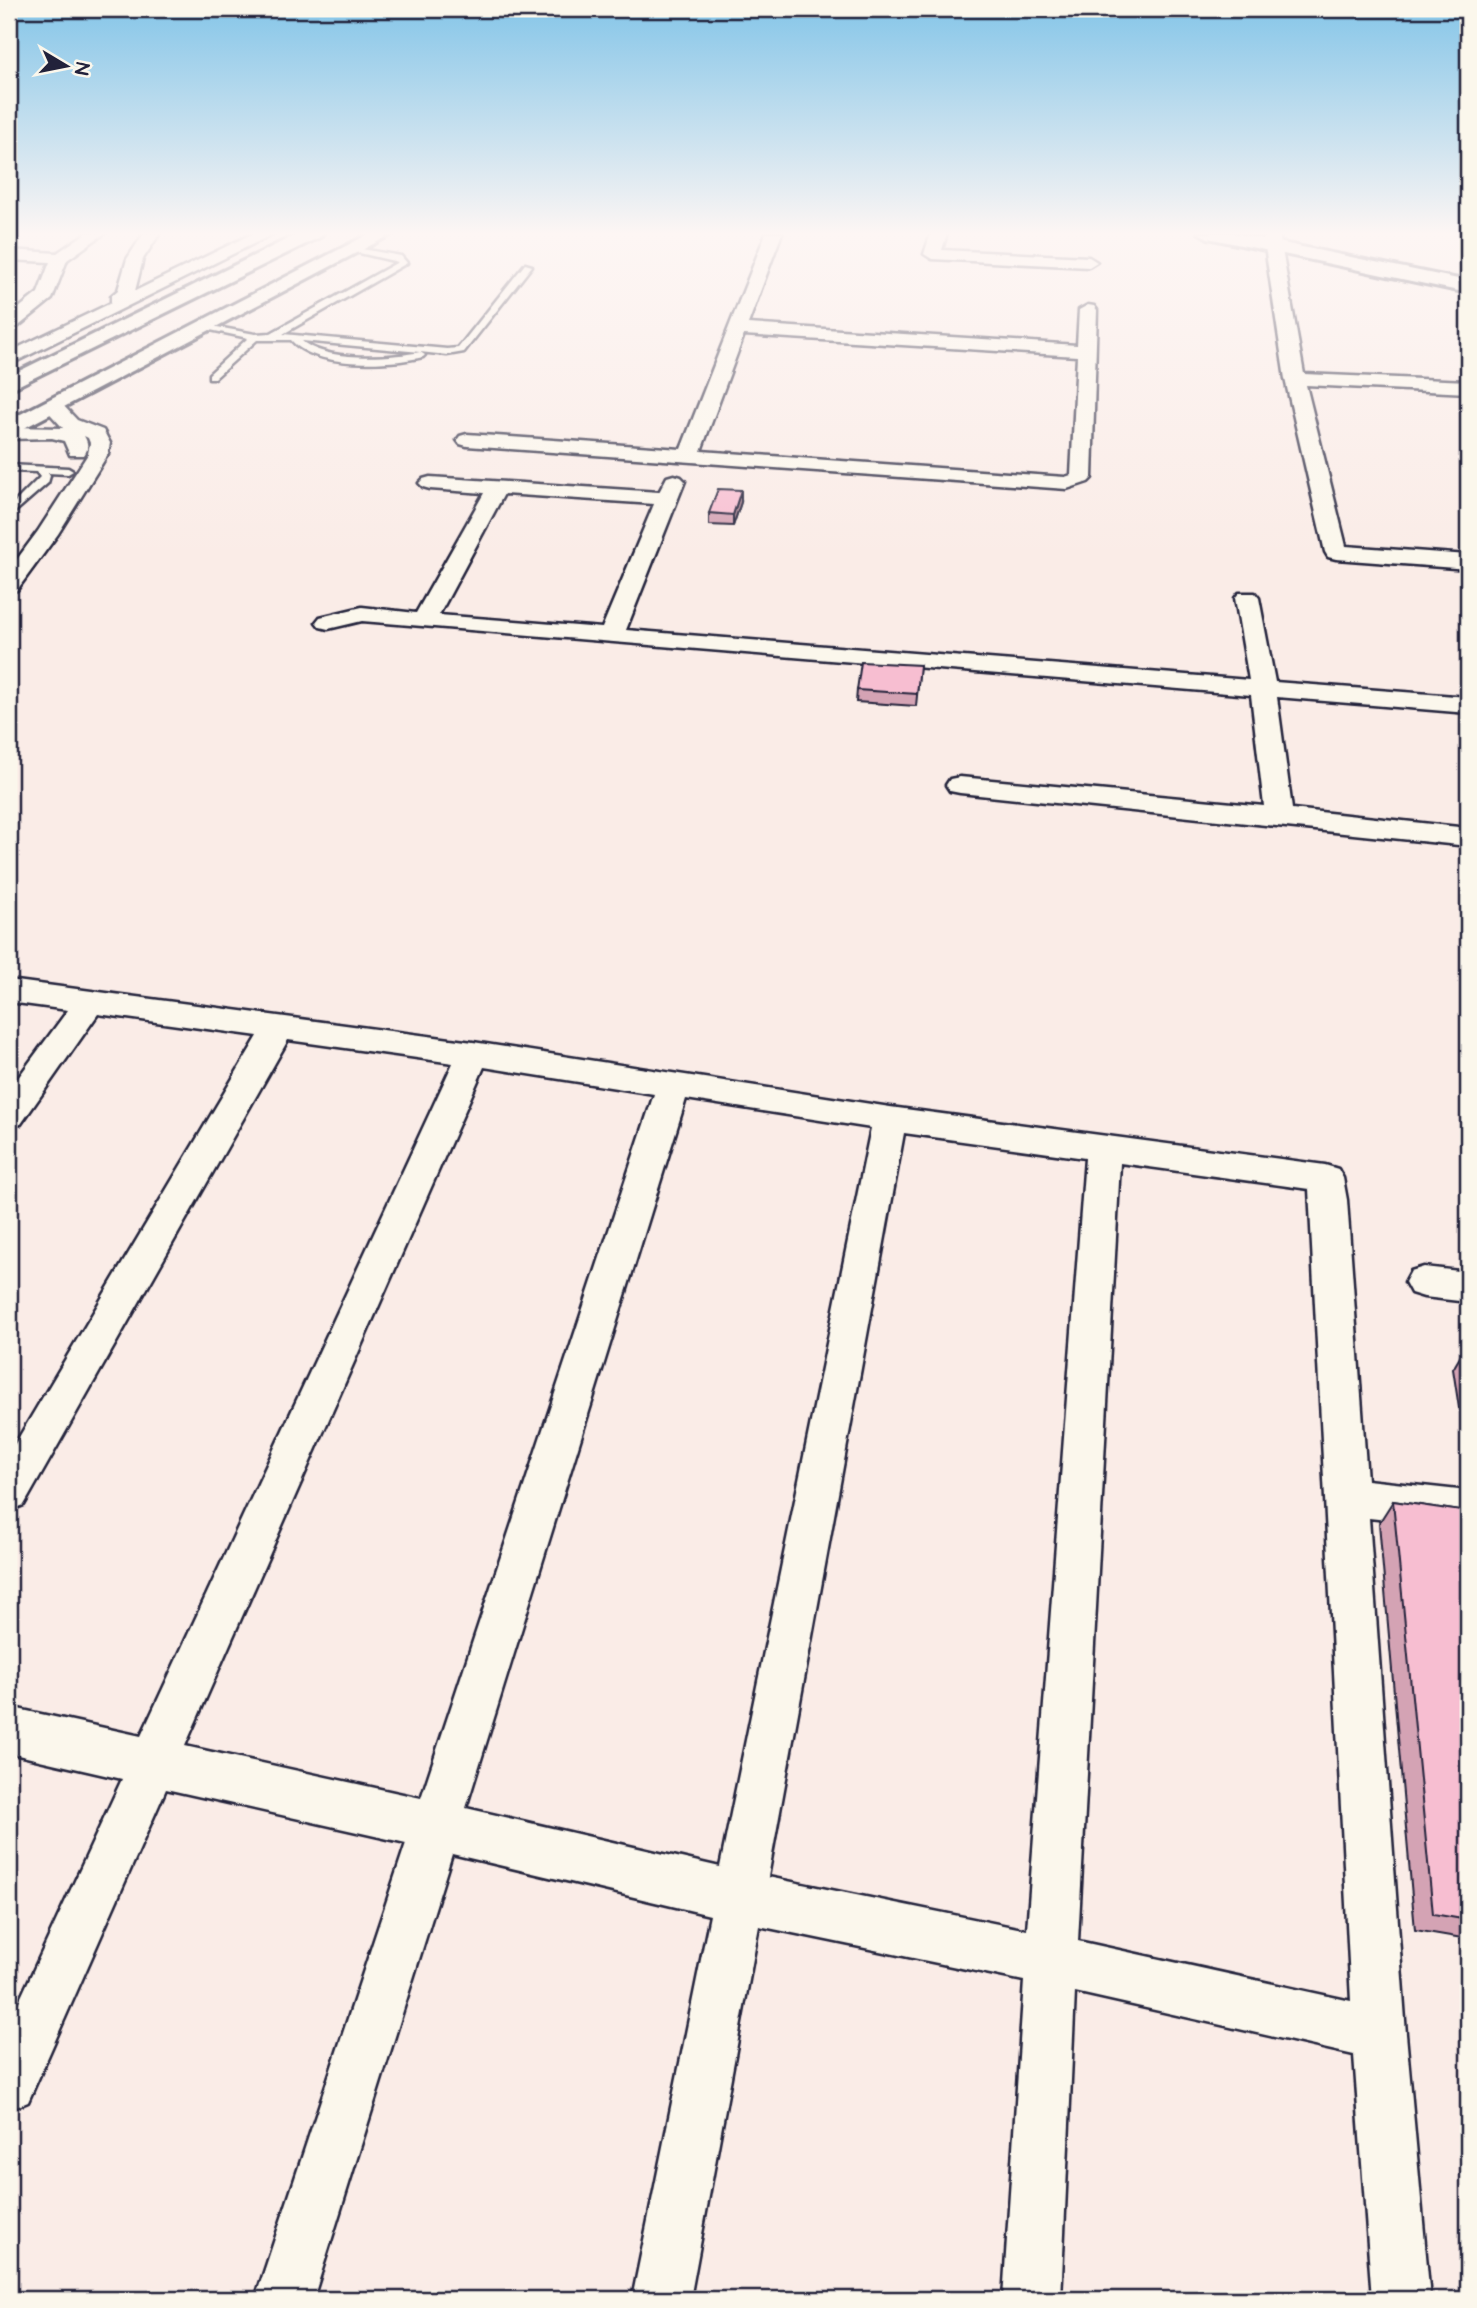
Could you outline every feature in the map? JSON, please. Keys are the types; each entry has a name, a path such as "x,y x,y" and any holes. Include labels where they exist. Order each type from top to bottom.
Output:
{"main road":[{"path":"9,384 97,341"},
{"path":"9,431 176,341"},
{"path":"28,349 62,358"}],"street":[{"path":"9,359 44,341"},
{"path":"611,636 732,341"},
{"path":"923,341 1086,351"},
{"path":"467,440 682,465 1067,483 1081,478 1087,341"},
{"path":"1288,341 1336,552 1468,562"},
{"path":"1295,379 1468,387"},
{"path":"9,585 47,534 98,454 100,443 96,434 70,424 53,406"},
{"path":"9,431 52,432 71,436 77,441 78,449 68,471 9,552"},
{"path":"430,483 668,499"},
{"path":"424,621 497,488"},
{"path":"1247,598 1279,816"},
{"path":"328,622 362,614 1468,705"},
{"path":"960,785 1468,837"},
{"path":"9,991 473,1054 890,1119 1325,1178 1329,1200 1380,2034 1401,2299"},
{"path":"9,1115 90,1003"},
{"path":"9,1492 279,1028"},
{"path":"9,2082 473,1054"},
{"path":"284,2299 434,1825 674,1085"},
{"path":"661,2299 890,1119"},
{"path":"1032,2299 1103,1148"},
{"path":"1424,1282 1468,1287"},
{"path":"1347,1497 1468,1510"},
{"path":"9,1730 738,1896 1051,1961 1380,2034"}],"lane":[{"path":"212,376 251,341"},
{"path":"296,341 301,348 326,355 398,359 433,350 455,351 470,341"},
{"path":"9,468 68,471"},
{"path":"9,481 22,469"},
{"path":"9,514 44,481 40,471"}],"building":[{"path":"718,489 741,490 733,515 709,513"},
{"path":"861,662 920,665 917,694 857,690"},
{"path":"1460,1357 1468,1359 1468,1396 1466,1396"},
{"path":"1393,1501 1468,1512 1468,1920 1433,1914"}]}
